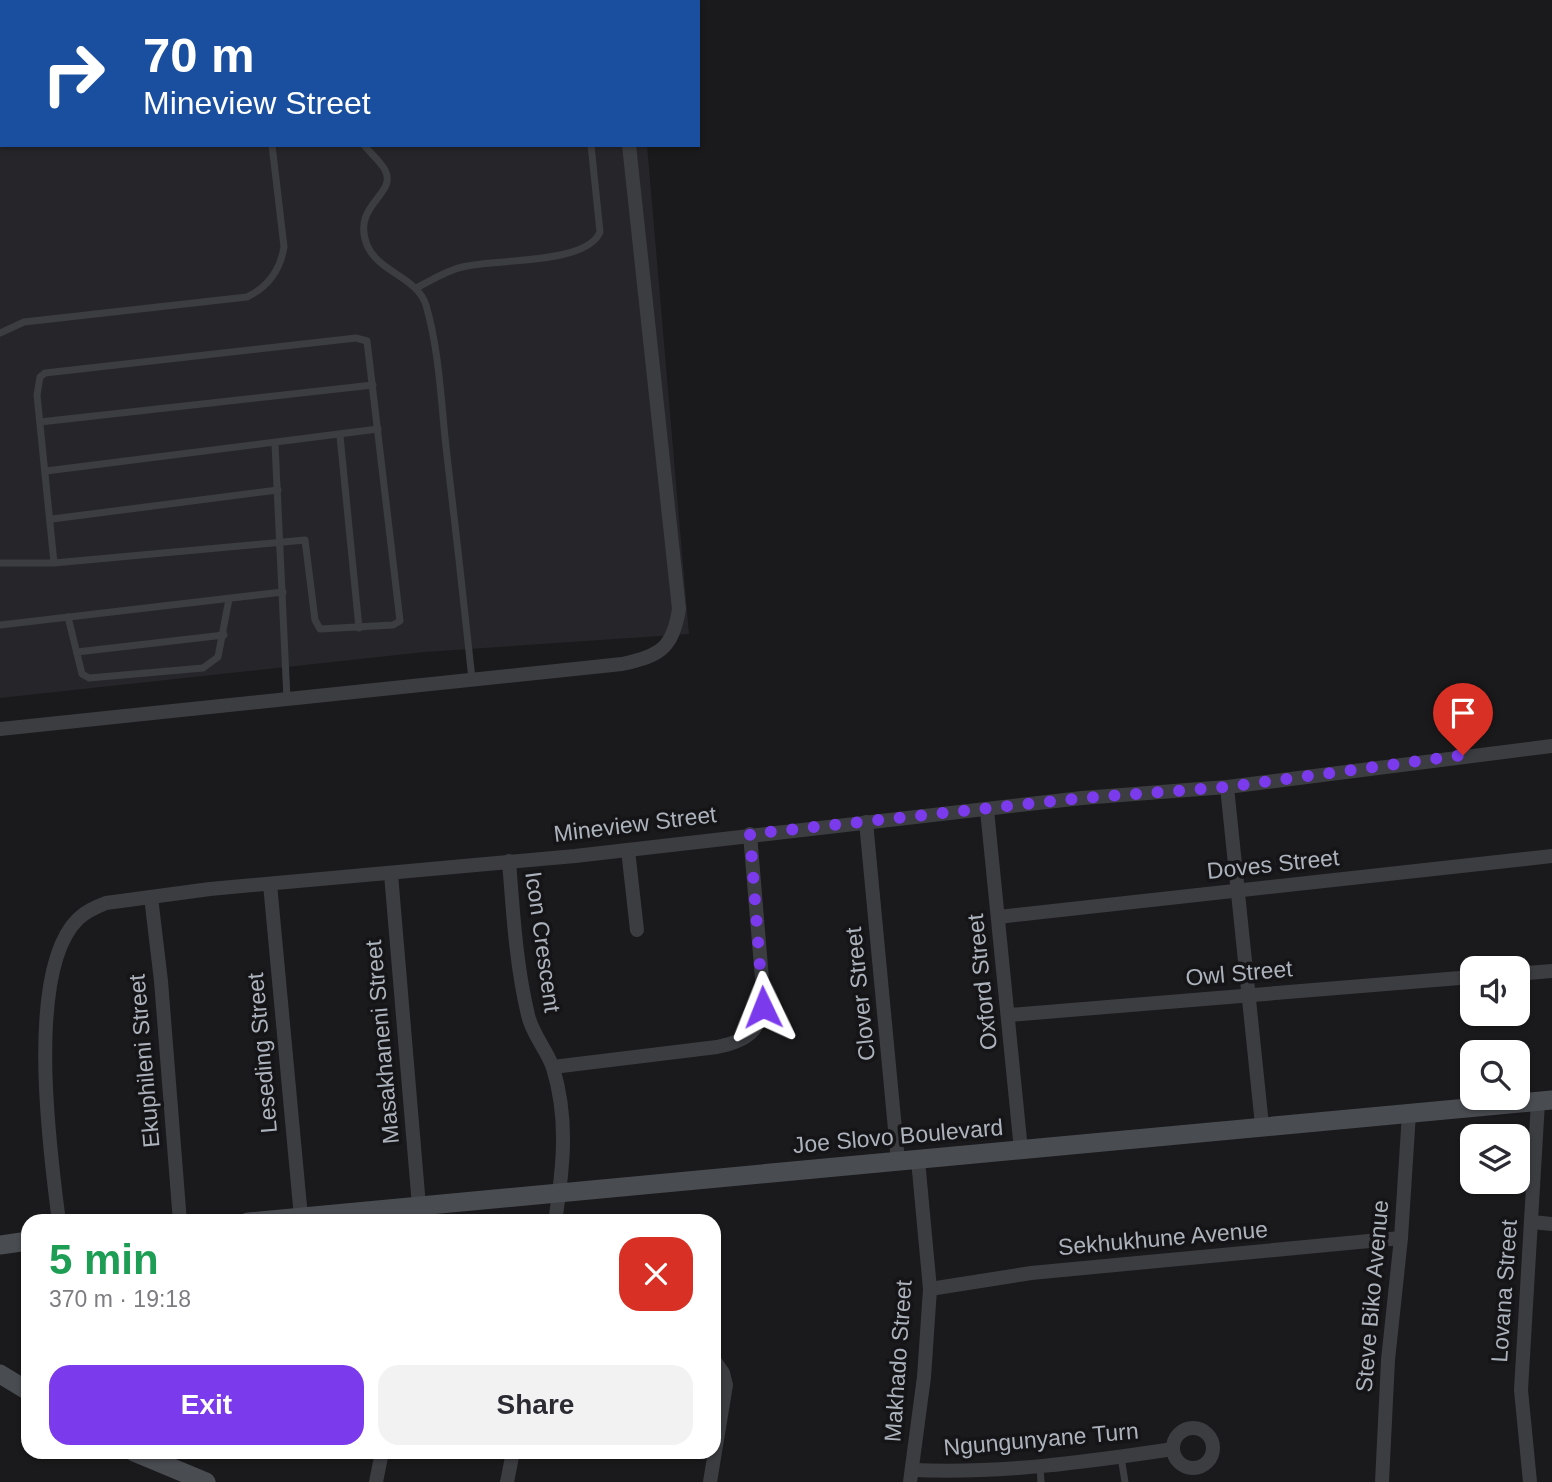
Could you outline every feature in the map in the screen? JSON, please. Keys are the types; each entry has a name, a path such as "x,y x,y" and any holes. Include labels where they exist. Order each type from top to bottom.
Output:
{"street":[{"path":"0,729 288,700 645,659 665,647 674,630 679,609 629,147"},
{"name":"Mineview Street","path":"58,1214 44,1063 45,1025 58,957 70,929 92,908 120,900 270,884 628,850 1082,798 1227,787 1552,746"},
{"path":"1227,787 1262,1125"},
{"name":"Oxford Street","path":"987,810 1021,1150"},
{"name":"Clover Street","path":"866,822 898,1161"},
{"path":"553,1067 717,1047 738,1042 754,1030 763,1007 764,991 750,834"},
{"path":"628,850 637,930"},
{"name":"Doves Street","path":"998,917 1552,856"},
{"name":"Icon Crescent","path":"509,861 521,984 528,1019 553,1067 565,1148 556,1214"},
{"name":"Masakhaneni Street","path":"391,874 419,1206"},
{"name":"Leseding Street","path":"270,884 301,1214"},
{"name":"Ekuphileni Street","path":"151,897 161,981 179,1214"},
{"path":"1530,973 1552,971"},
{"name":"Owl Street","path":"1009,1015 1460,978"},
{"name":"Joe Slovo Boulevard","path":"333,1214 1262,1125 1545,1101"},
{"name":"Lovana Street","path":"1530,1482 1521,1390 1524,1299 1545,1101"},
{"name":"Steve Biko Avenue","path":"1382,1482 1388,1360 1401,1238 1409,1113"},
{"name":"Makhado Street","path":"911,1476 930,1289 918,1160"},
{"path":"1532,1222 1552,1224"},
{"name":"Sekhukhune Avenue","path":"930,1289 1031,1273 1401,1238"},
{"path":"0,1245 21,1242"},
{"path":"721,1370 726,1385 721,1415"},
{"path":"0,1374 21,1387"},
{"name":"Ngungunyane Turn","path":"911,1476 958,1477 1173,1449"},
{"path":"151,1459 206,1482"},
{"path":"376,1482 381,1459"},
{"path":"507,1482 512,1459"},
{"path":"710,1482 714,1459"}],"lane":[{"path":"0,333 24,322 247,297 258,292 276,272 284,247 272,147"},
{"path":"366,147 385,169 388,180 386,189 369,206 363,221 368,247 416,288 425,303 438,367 472,680"},
{"path":"416,288 464,266 548,257 590,246 600,232 591,147"},
{"path":"0,563 54,563 306,541 315,620 320,629 393,625 400,621 367,341 356,338 45,373 37,387 52,519 54,563"},
{"path":"40,422 373,386"},
{"path":"46,471 340,436 378,429"},
{"path":"340,436 359,628"},
{"path":"275,444 288,700"},
{"path":"52,519 278,490"},
{"path":"0,625 284,592"},
{"path":"68,617 82,674 89,678 203,668 218,657 229,599"},
{"path":"77,652 224,635"},
{"path":"1121,1457 1125,1482"},
{"path":"1040,1466 1041,1482"}],"shaded area":[{"path":"0,147 647,147 689,634 425,652 0,698"}],"route":[{"path":"763,1007 760,937 750,834 1082,798 1227,787 1463,755"}]}
